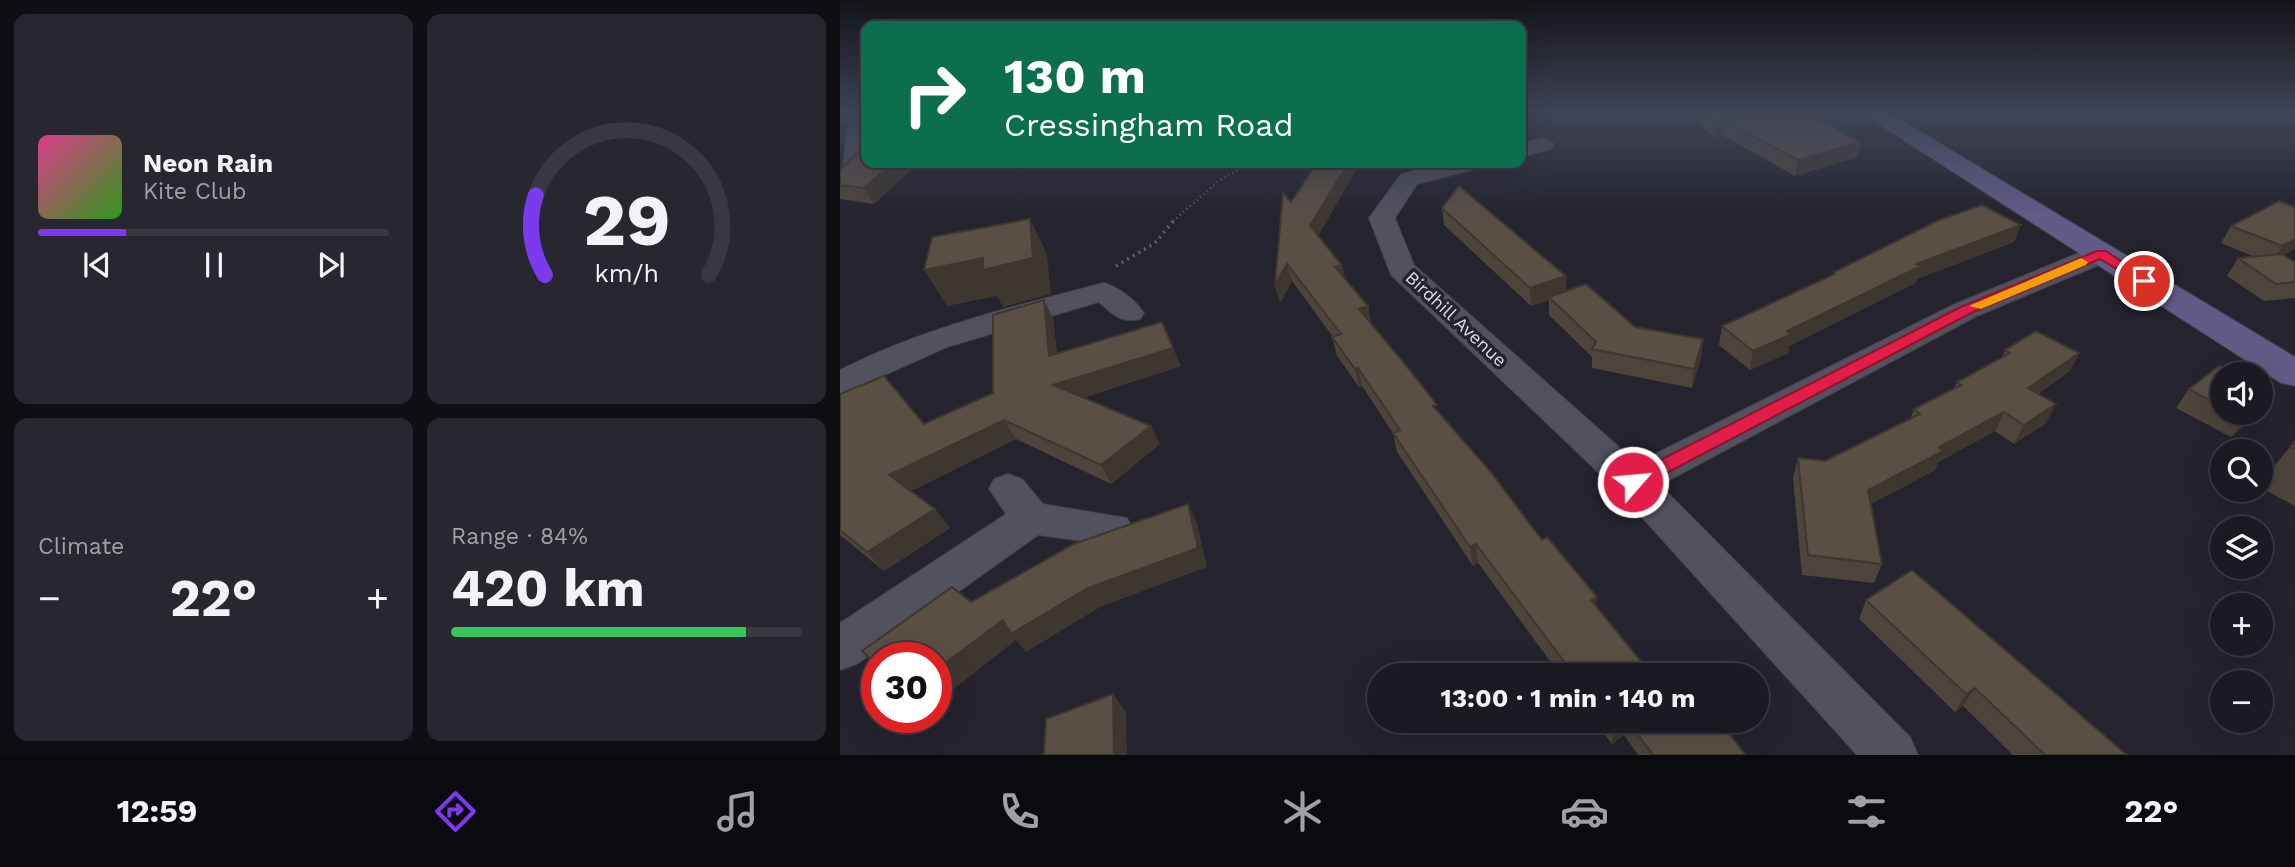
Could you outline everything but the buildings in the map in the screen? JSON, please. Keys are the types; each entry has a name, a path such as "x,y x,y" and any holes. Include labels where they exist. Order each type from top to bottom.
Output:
{"street":[{"path":"840,180 856,167 858,147"},
{"path":"1929,147 2295,374"},
{"name":"Birdhill Avenue","path":"1452,168 1409,179 1382,218 1401,269 1633,482 1892,755"},
{"path":"1633,482 1966,310 2101,254"},
{"path":"840,384 860,372 965,330 1107,281 1129,313"},
{"path":"840,649 1019,504 1113,529"}],"path":[{"path":"1107,281 1155,243 1175,219 1220,180 1241,168"}],"slow traffic":[{"path":"1976,306 2081,262"}],"route":[{"path":"1633,482 1966,310 2101,254 2144,281"}]}
